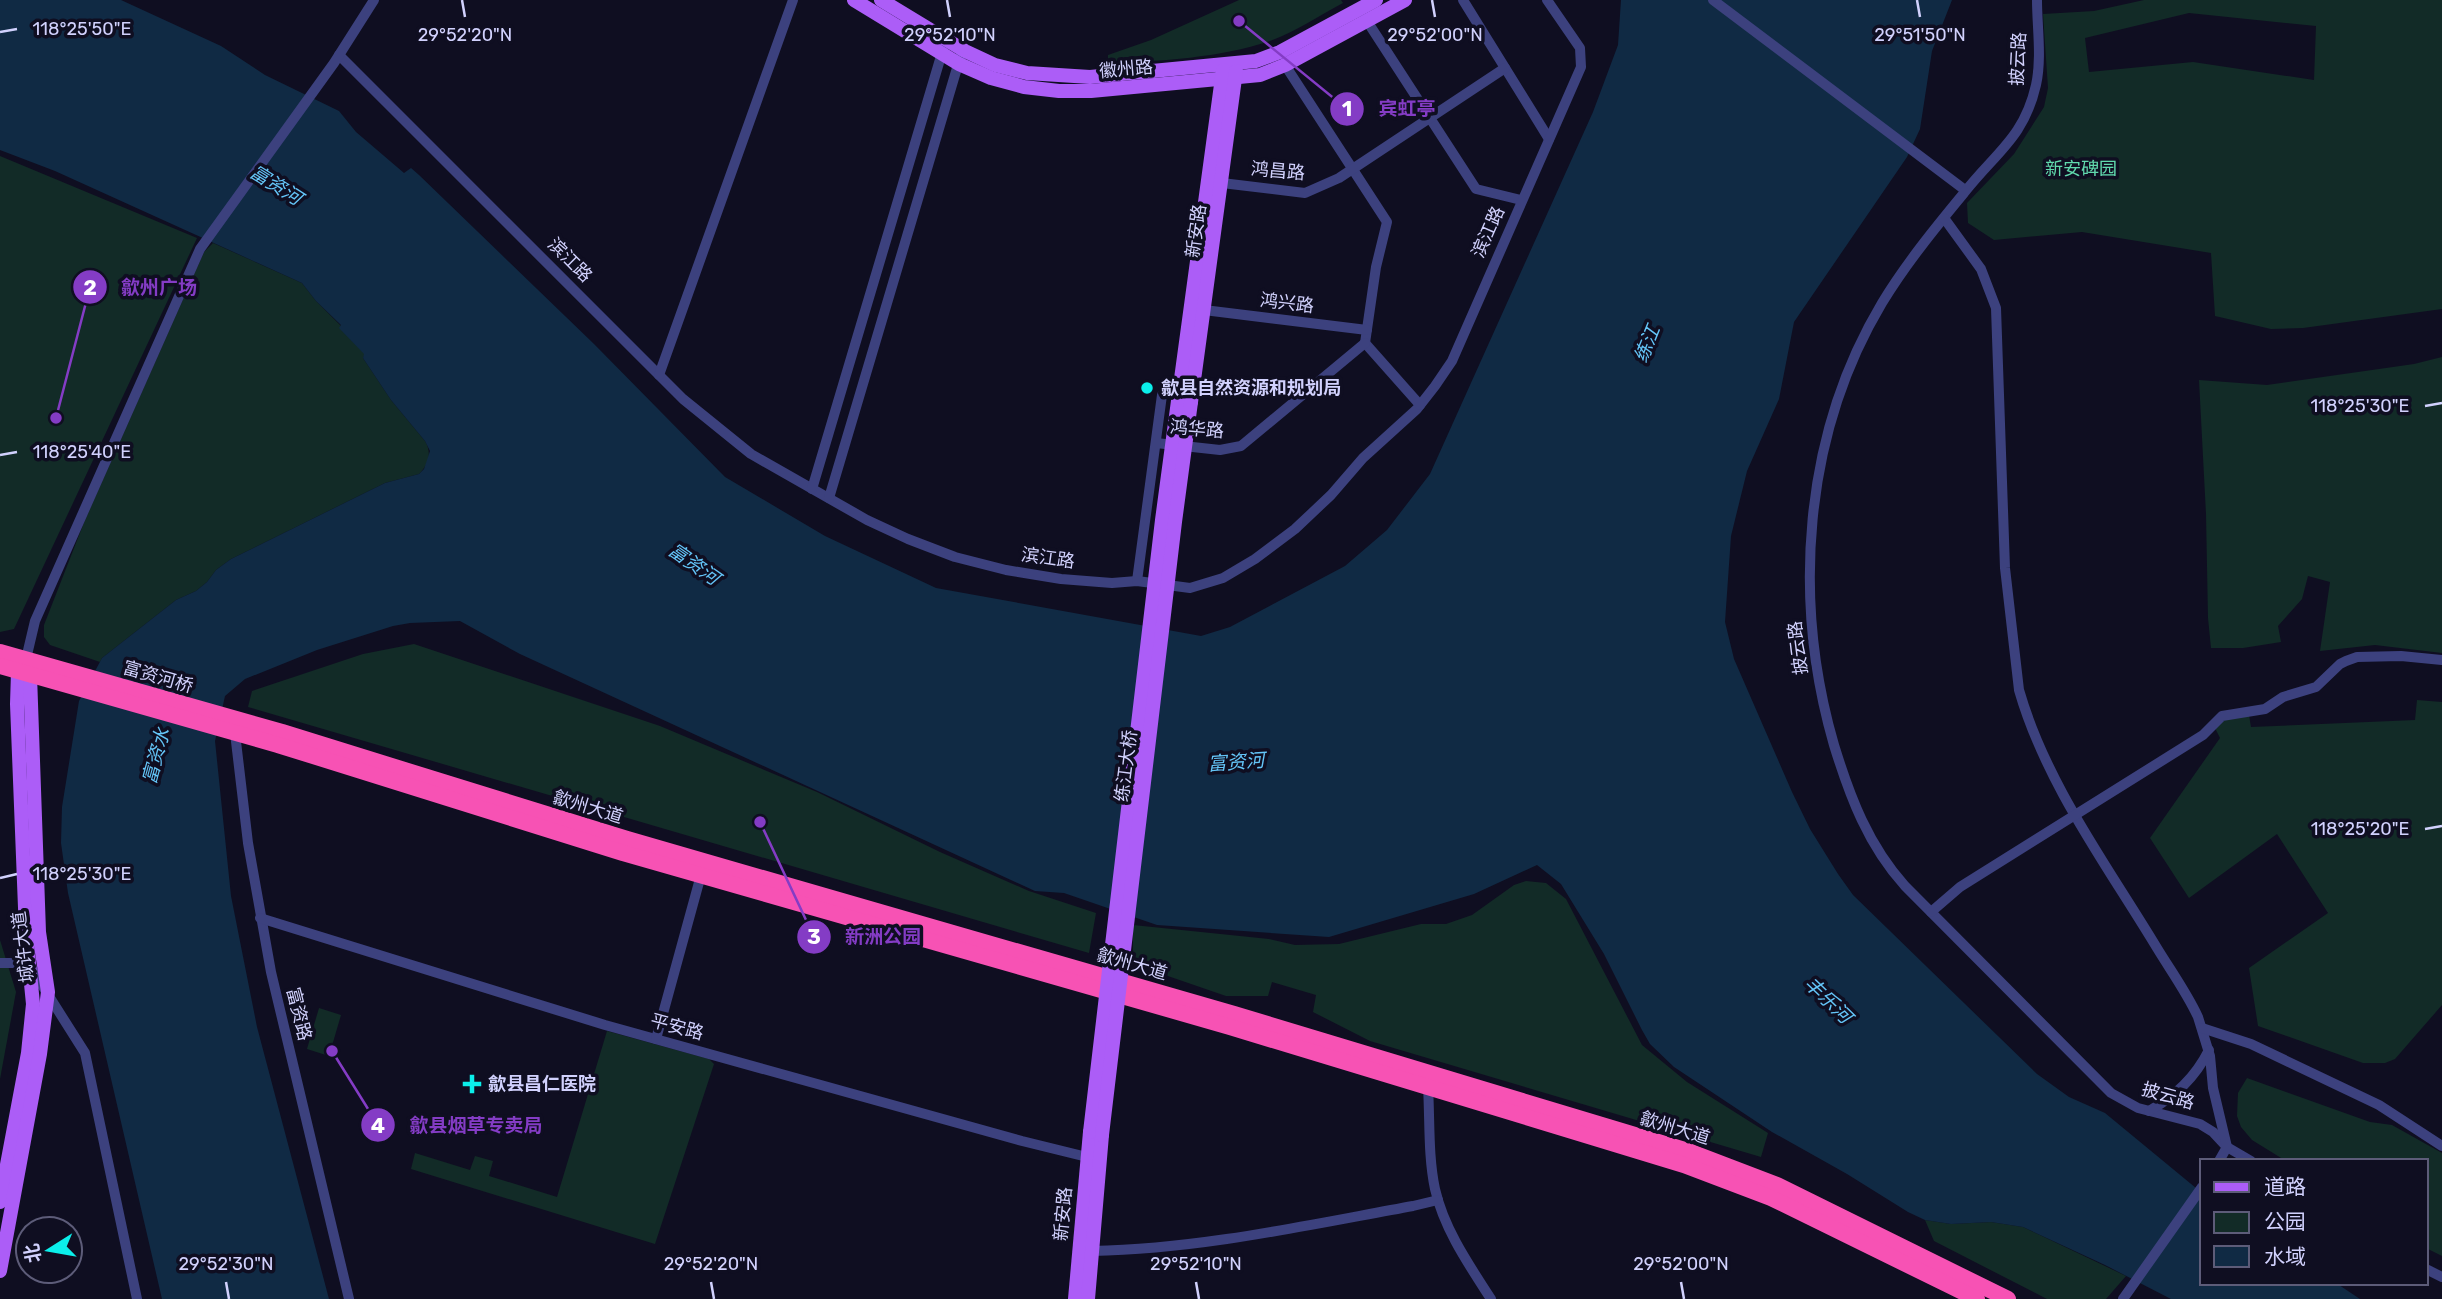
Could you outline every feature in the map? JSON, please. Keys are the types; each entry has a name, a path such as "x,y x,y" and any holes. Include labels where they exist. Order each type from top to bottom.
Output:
{"highway":[{"path":"0,652 25,669"},
{"path":"0,666 25,669"},
{"name":"富资河桥","path":"25,669 78,681 228,726"},
{"name":"歙州大道","path":"228,726 701,875 1230,1027 1684,1165 1733,1182 1783,1204 1977,1299"},
{"name":"歙州大道","path":"228,726 1234,1014 1698,1154 1777,1185 2008,1299"}],"main road":[{"name":"徽州路","path":"854,0 1007,83 1059,91 1099,91 1229,72 1265,58 1366,7 1405,0"},
{"name":"徽州路","path":"881,0 944,47"},
{"name":"徽州路","path":"1229,72 1260,75 1285,65 1366,7"},
{"name":"新安路","path":"1185,402 1204,310 1222,183 1229,72"},
{"name":"新安路","path":"1185,402 1181,384 1229,72"},
{"name":"练江大桥","path":"1096,1133 1173,536 1185,402"},
{"name":"城许大道","path":"0,1202 28,1052 33,1004 28,963 17,704 25,669"},
{"name":"城许大道","path":"0,1271 40,1054 48,992 39,932 25,669"},
{"name":"新安路","path":"1074,1299 1087,1157 1096,1133"},
{"name":"新安路","path":"1088,1299 1096,1133"}],"street":[{"path":"25,669 35,621 200,249 337,59 374,0"},
{"path":"659,375 793,0"},
{"path":"1463,0 1549,139"},
{"name":"滨江路","path":"337,59 690,405 751,454 908,539 981,564 1061,579 1112,583 1137,581 1190,588 1223,578 1255,558 1313,513 1363,458 1420,405 1452,361 1575,83 1581,60 1580,48 1547,0"},
{"path":"1713,0 1965,190"},
{"name":"披云路","path":"2037,0 2039,67 2030,108 2009,145 1965,190 1882,302 1851,367 1831,425 1815,489 1810,561 1815,656 1825,708 1846,783 1860,820 1882,858 1905,886 2103,1086 2121,1100 2149,1111 2200,1124 2213,1132 2227,1147 2247,1159"},
{"path":"1366,7 1430,118 1476,189 1521,200"},
{"path":"812,489 944,47"},
{"path":"829,498 960,57"},
{"path":"1285,65 1387,222 1376,267 1365,342 1420,405"},
{"name":"鸿昌路","path":"1222,183 1305,193 1326,186 1506,68"},
{"path":"1944,218 1981,269 1996,308 2005,568 2020,690 2036,741 2051,772 2193,1006 2203,1028 2227,1147 2220,1159"},
{"name":"鸿兴路","path":"1204,310 1367,330"},
{"name":"鸿华路","path":"1156,443 1220,450 1241,446 1365,342"},
{"path":"1137,581 1162,395 1181,384"},
{"path":"1931,912 1960,887 2203,735 2222,716 2265,709 2283,697 2316,687 2340,664 2357,657 2401,656 2442,660"},
{"name":"富资路","path":"228,726 260,918 281,1019 349,1299"},
{"path":"656,1039 701,875"},
{"name":"平安路","path":"260,918 656,1039 1087,1157"},
{"path":"0,963 28,963 85,1053 137,1299"},
{"path":"2203,1028 2251,1044 2379,1105 2442,1146"},
{"path":"2149,1111 2190,1079 2202,1065 2208,1051"},
{"path":"1428,1087 1433,1175 1438,1200 1446,1223 1490,1299"},
{"path":"2124,1299 2200,1190"},
{"path":"1092,1251 1115,1251 1237,1237 1438,1200"}],"green space":[{"path":"1239,0 1341,0 1343,3 1289,33 1251,47 1190,58 1108,63 1108,55 1151,40"},
{"name":"新安碑园","path":"2144,0 2442,0 2442,309 2303,328 2271,329 2215,316 2211,253 2082,232 1994,240 1968,223 1967,203 2014,154 2044,107 2048,88 2043,14 2094,11","holes":["2189,13 2316,26 2314,80 2193,62 2089,72 2085,38"]},
{"path":"0,156 197,238 14,629 0,632"},
{"path":"213,243 302,283 365,354 363,358 391,400 425,441 428,458 419,474 385,483 231,559 196,591 176,600 100,662 50,645 44,637 44,625 85,520 204,252"},
{"path":"2442,357 2442,653 2375,645 2320,651 2330,582 2308,576 2302,599 2278,626 2281,642 2243,648 2211,648 2199,380 2267,385 2414,364"},
{"path":"414,644 660,726 817,792 940,852 1029,891 1096,913 1089,953 248,707 252,691 363,654"},
{"path":"2417,700 2442,702 2442,1005 2395,1059 2385,1063 2363,1063 2258,1026 2249,968 2328,913 2277,834 2189,898 2150,838 2220,738 2211,720 2249,715 2251,727 2415,720"},
{"path":"1526,881 1546,883 1566,899 1642,1045 1687,1082 1768,1133 1761,1157 1370,1041 1313,1012 1316,995 1272,982 1268,996 1226,996 1133,964 1133,925 1269,939 1295,945 1339,944 1421,924 1446,924 1472,915 1514,885"},
{"path":"0,940 16,992 0,1079"},
{"path":"319,1008 341,1015 329,1056 307,1049"},
{"path":"607,1031 709,1059 714,1064 655,1244 411,1169 415,1153 470,1170 475,1156 493,1161 489,1176 557,1197"},
{"path":"2247,1078 2370,1122 2392,1125 2442,1153 2442,1256 2428,1249 2428,1159 2283,1159 2252,1140 2241,1127 2237,1116 2238,1093"},
{"path":"1925,1220 1951,1224 1991,1222 2023,1227 2126,1276 2106,1299 2047,1299 1934,1241"}],"water":[{"path":"0,0 121,0 221,46 265,75 339,111 356,132 404,173 411,168 419,175 594,344 725,477 825,536 936,588 1201,636 1230,627 1345,566 1387,530 1430,474 1593,112 1618,45 1621,0 1952,0 1932,51 1920,129 1907,157 1794,322 1779,399 1747,471 1731,536 1725,622 1734,659 1810,829 1853,895 2037,1074 2069,1097 2105,1113 2200,1191 2200,1285 2339,1285 2360,1299 2171,1299 2023,1227 1991,1222 1951,1224 1925,1220 1908,1212 1772,1132 1674,1067 1650,1044 1604,954 1561,884 1537,865 1474,894 1329,937 1157,925 1064,893 1035,891 520,654 460,621 393,626 317,650 245,679 225,696 215,741 231,896 257,1027 329,1299 162,1299 68,893 61,843 62,807 79,701 102,658 176,600 196,591 231,559 385,483 419,474 424,469 430,451 425,441 391,400 363,358 364,354 302,283 55,171 0,150"}],"place":[{"name":"宾虹亭","path":"1239,21"},
{"name":"歙县自然资源和规划局","path":"1147,388"},
{"name":"歙州广场","path":"56,418"},
{"name":"新洲公园","path":"760,822"},
{"name":"歙县烟草专卖局","path":"332,1051"},
{"name":"歙县昌仁医院","path":"472,1084"}],"water label":[{"name":"富资河","path":"276,185"},
{"name":"练江","path":"1647,344"},
{"name":"富资河","path":"694,564"},
{"name":"富资水","path":"156,756"},
{"name":"富资河","path":"1236,762"},
{"name":"丰乐河","path":"1828,1000"}]}
